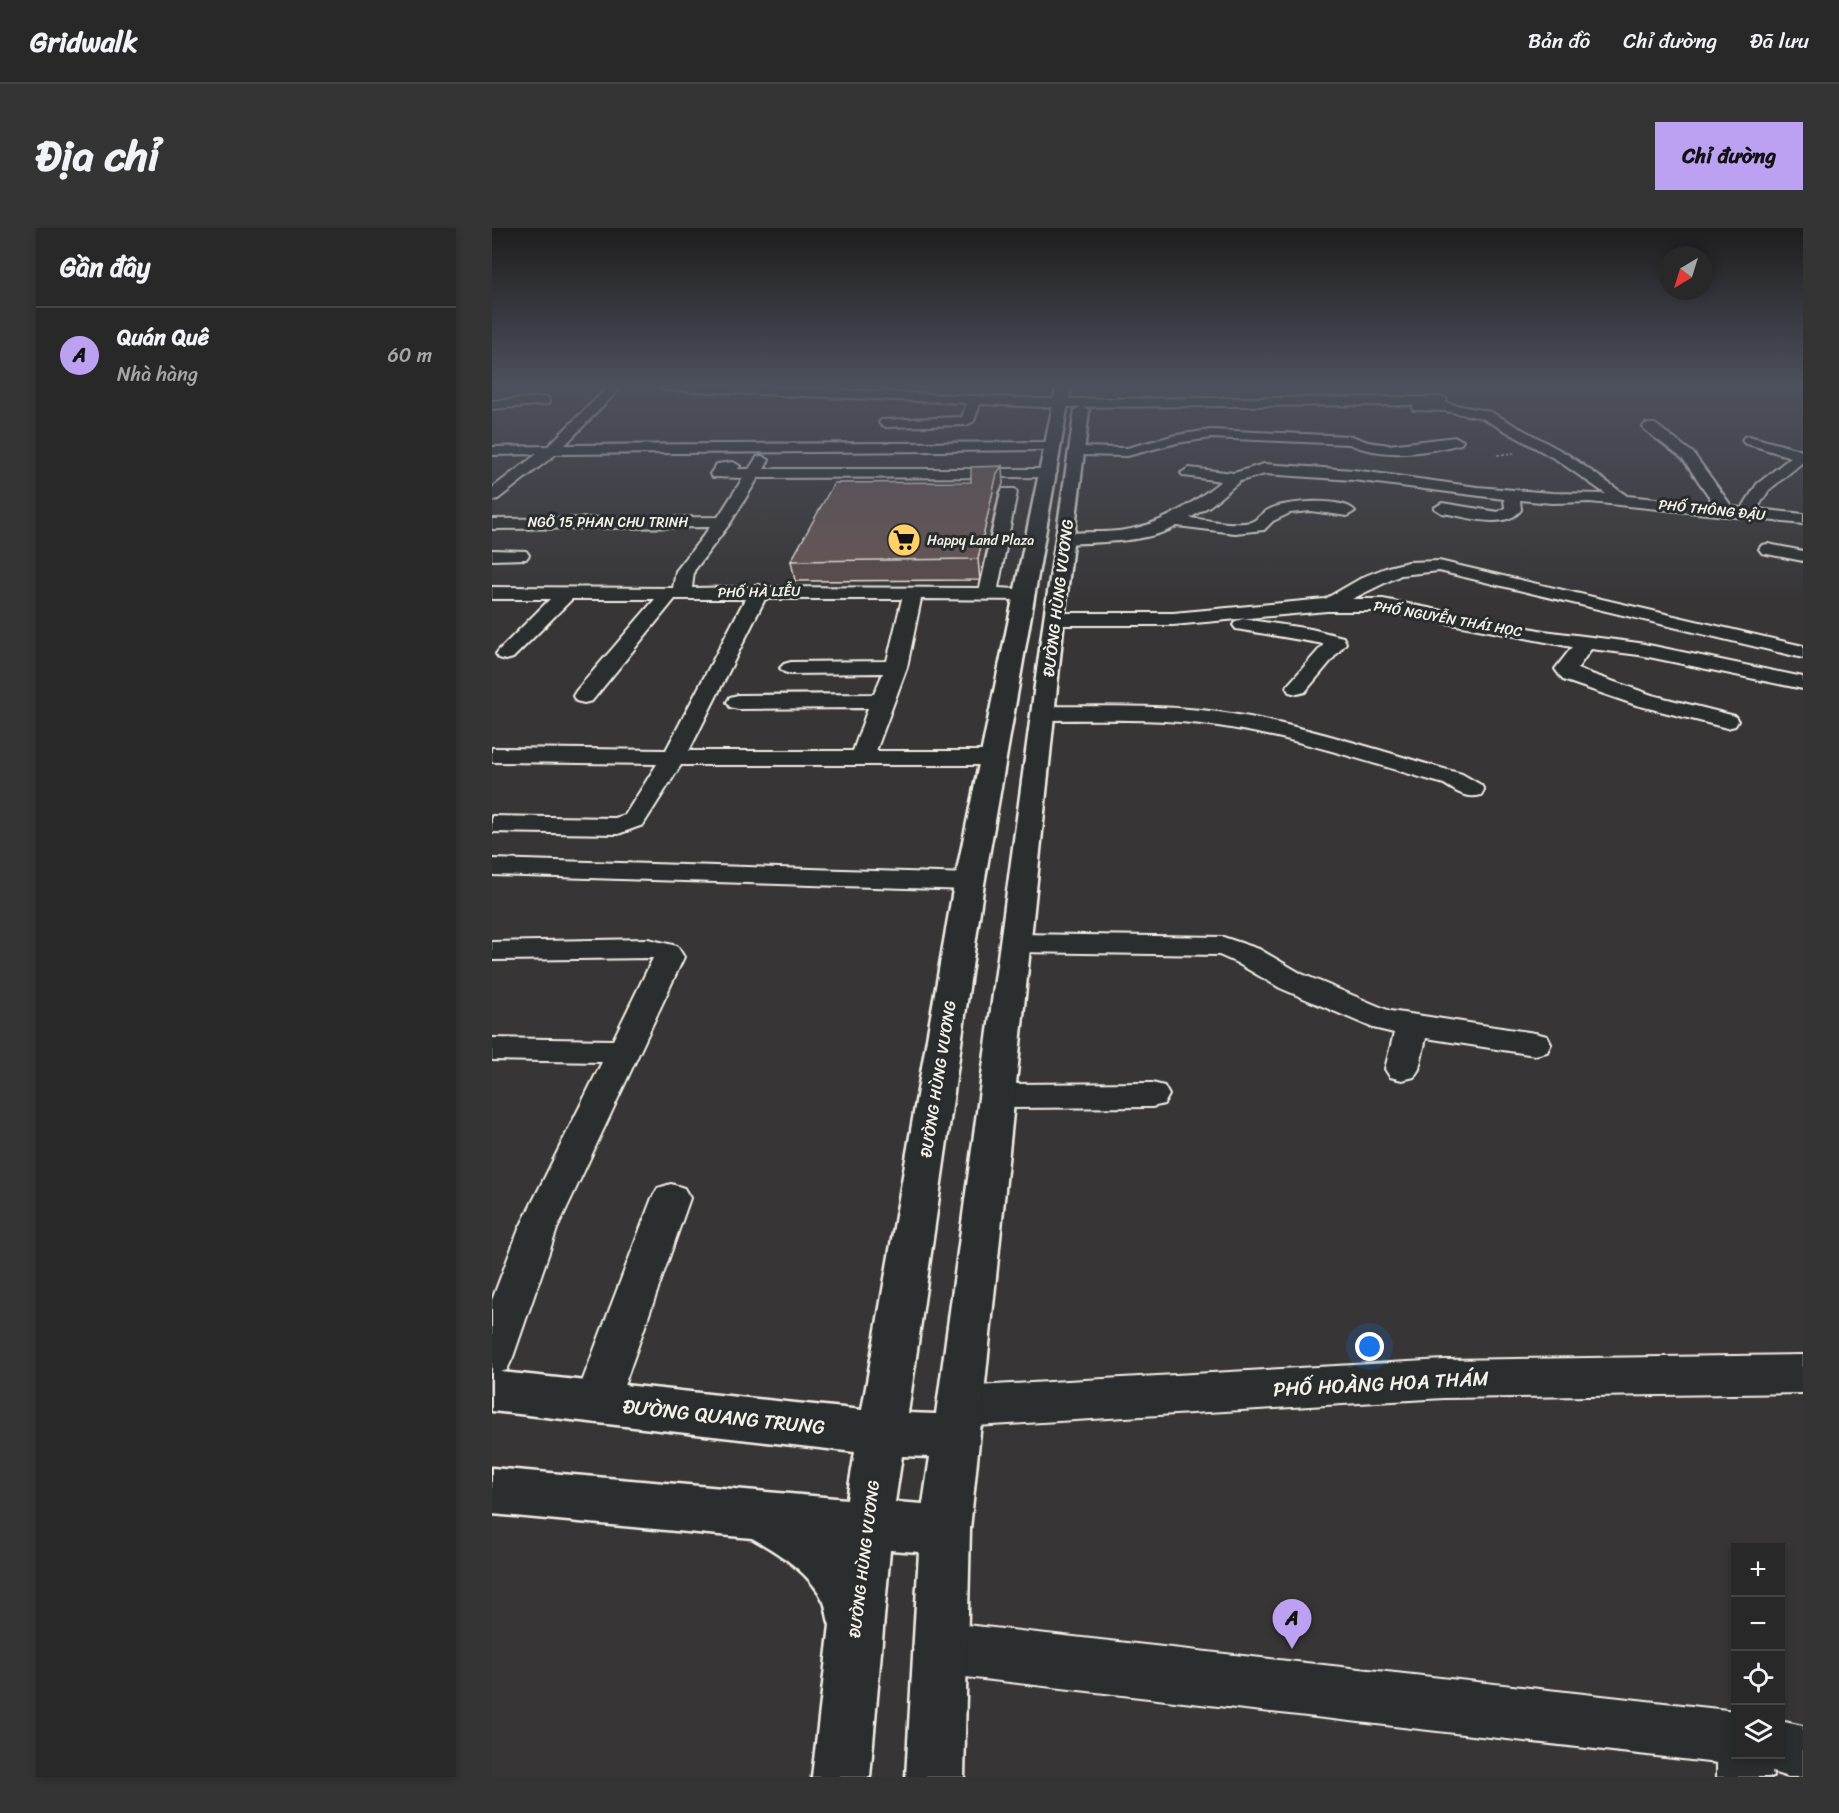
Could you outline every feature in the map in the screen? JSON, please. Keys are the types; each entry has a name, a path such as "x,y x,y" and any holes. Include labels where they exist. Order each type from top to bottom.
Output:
{"main road":[{"name":"ĐƯỜNG HÙNG VƯƠNG","path":"841,1777 867,1525 970,882 1025,594 1051,533 1067,458"},
{"name":"ĐƯỜNG HÙNG VƯƠNG","path":"935,1777 945,1529 1044,713 1054,619 1051,533 1067,463"},
{"path":"1011,668 1048,668"},
{"name":"ĐƯỜNG QUANG TRUNG","path":"492,1391 881,1434 958,1422"},
{"path":"492,1491 867,1525 945,1529"},
{"path":"757,1515 798,1538 821,1557 849,1596 854,1611 855,1629"}],"street":[{"path":"492,496 541,458"},
{"path":"584,696 675,594 685,571 723,522 763,458"},
{"path":"856,465 860,458"},
{"path":"1012,458 1067,463"},
{"path":"988,593 1001,527 1003,492 1067,463 1093,458"},
{"path":"1264,469 1276,458"},
{"path":"1563,458 1612,491 1624,502"},
{"path":"1690,458 1727,511"},
{"path":"1747,513 1763,487 1800,458"},
{"path":"733,466 722,467 714,479 752,474 1140,459"},
{"name":"PHỐ THÔNG ĐẬU","path":"1001,527 1051,533 1142,532 1177,521 1235,478 1264,469 1340,474 1511,495 1590,497 1800,519"},
{"path":"1398,481 1428,469"},
{"path":"1189,473 1235,478"},
{"path":"1777,474 1803,479"},
{"path":"1424,504 1500,517 1514,510 1511,495"},
{"path":"739,496 762,496"},
{"path":"1177,521 1235,528 1258,526 1267,515 1278,510 1315,506 1347,511"},
{"path":"1768,549 1801,547 1800,519"},
{"name":"NGÕ 15 PHAN CHU TRINH","path":"492,524 723,522"},
{"path":"492,555 520,555"},
{"path":"1327,605 1392,570 1412,566 1438,566 1803,652"},
{"path":"492,824 618,826 629,823 643,807 674,757 767,591 787,573"},
{"name":"PHỐ HÀ LIỄU","path":"492,593 675,594 767,591 1025,594"},
{"path":"862,758 881,701 896,667 914,592"},
{"path":"497,657 567,593"},
{"name":"PHỐ NGUYỄN THÁI HỌC","path":"1054,619 1173,619 1327,605 1383,604 1544,637 1639,649 1803,683"},
{"path":"1173,619 1277,630 1336,641 1336,644 1297,687"},
{"path":"1586,642 1566,669 1571,675 1644,700 1727,721"},
{"path":"791,668 896,667"},
{"path":"738,702 881,701"},
{"path":"1044,713 1168,714 1219,719 1291,734 1453,778 1472,790"},
{"path":"492,755 994,758"},
{"path":"492,867 970,882"},
{"path":"1016,943 1223,946 1248,956 1291,981 1384,1021 1535,1044"},
{"path":"492,951 648,948 666,952 669,957 538,1229 492,1357"},
{"path":"1402,1069 1412,1026"},
{"path":"492,1049 625,1051"},
{"path":"998,1096 1152,1095"},
{"path":"596,1403 671,1198"},
{"name":"PHỐ HOÀNG HOA THÁM","path":"958,1422 1444,1379 1803,1374"},
{"path":"939,1648 1731,1737"},
{"path":"1785,1749 1803,1753"},
{"path":"1744,1759 1745,1777"}],"building":[{"name":"Happy Land Plaza","path":"1002,466 997,473 978,559 791,561 834,483 971,482 971,467"}],"place":[{"name":"Happy Land Plaza","path":"904,540"},
{"name":"Quán Quê","path":"1292,1649"}]}
